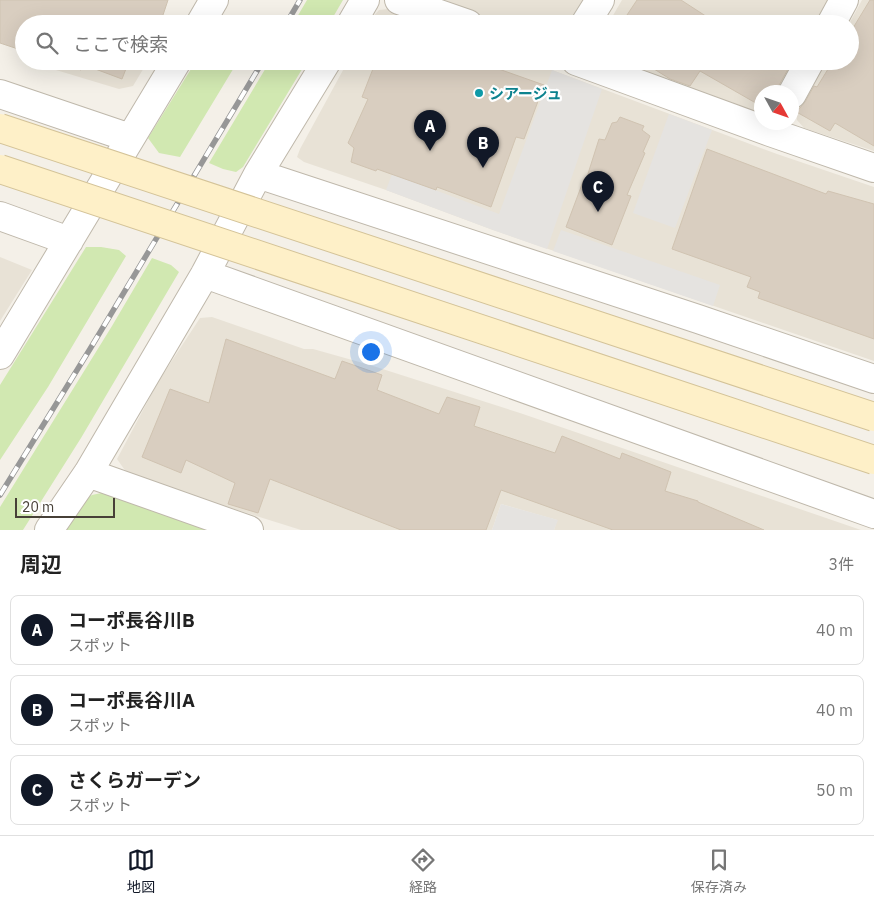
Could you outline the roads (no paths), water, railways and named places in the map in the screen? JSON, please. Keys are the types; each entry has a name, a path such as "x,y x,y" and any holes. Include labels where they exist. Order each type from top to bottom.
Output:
{"street":[{"path":"205,15 214,0"},
{"path":"356,15 365,0"},
{"path":"399,0 442,15"},
{"path":"591,15 600,0"},
{"path":"836,15 844,0"},
{"path":"0,355 172,70"},
{"path":"49,530 88,473 205,274 258,174 322,70"},
{"path":"603,70 754,121"},
{"path":"797,85 805,70"},
{"path":"0,94 130,138"},
{"path":"0,128 874,416"},
{"path":"780,130 874,168"},
{"path":"0,169 874,460"},
{"path":"258,174 874,379"},
{"path":"0,216 69,241"},
{"path":"205,274 874,514"},
{"path":"88,473 248,530"}],"railway":[{"path":"291,15 300,0"},
{"path":"0,495 258,70"}],"place":[{"name":"シアージュ","path":"479,93"},
{"name":"コーポ長谷川B","path":"430,151"},
{"name":"コーポ長谷川A","path":"483,168"},
{"name":"さくらガーデン","path":"598,212"}]}
